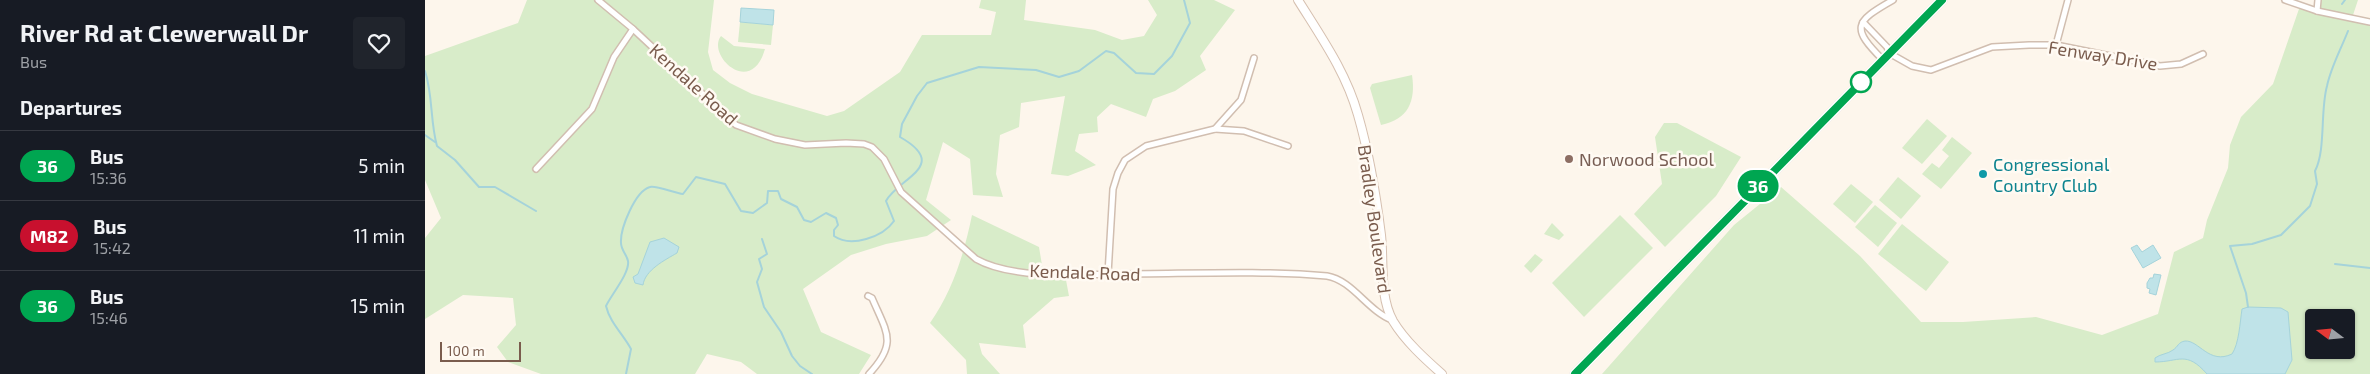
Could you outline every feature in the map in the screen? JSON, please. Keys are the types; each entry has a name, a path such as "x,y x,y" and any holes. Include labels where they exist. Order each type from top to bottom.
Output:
{"main road":[{"name":"Bradley Boulevard","path":"1298,0 1334,58 1350,90 1358,116 1377,212 1383,282 1393,321 1420,353 1442,374"},
{"path":"1575,374 1942,0"}],"street":[{"name":"Kendale Road","path":"598,0 736,124 775,139 805,145 864,144 872,147 884,159 901,192 973,256 987,265 1062,275 1241,274 1330,276 1357,294 1376,312 1393,321"},
{"path":"1886,57 1860,34 1863,22 1872,12 1893,0"},
{"path":"2056,45 2067,0"},
{"path":"2285,0 2317,11 2370,22"},
{"path":"2317,11 2318,0"},
{"path":"1863,22 1887,47 1886,57"},
{"path":"536,169 592,109 614,57 633,30"},
{"name":"Fenway Drive","path":"1886,57 1931,70 1992,47 2056,45 2159,66 2181,64 2203,54"},
{"path":"1215,129 1241,100 1254,58"},
{"path":"1108,274 1113,189 1117,173 1125,160 1146,146 1215,129 1244,131 1288,146"},
{"path":"868,296 872,298 885,330 888,344 883,359 869,374"}],"green space":[{"path":"527,0 714,0 708,52 713,70 730,83 752,94 827,116 844,111 900,72 922,35 991,35 996,12 979,8 981,0 1026,0 1024,20 1095,30 1122,40 1144,36 1157,15 1148,0 1214,0 1235,10 1200,56 1206,70 1175,91 1153,99 1146,117 1111,104 1097,117 1098,132 1079,134 1075,151 1096,165 1068,176 1051,174 1065,96 1021,103 1019,127 1000,135 996,174 1003,197 973,195 970,159 943,142 926,200 951,220 927,236 886,244 851,255 803,289 821,332 871,355 859,374 757,374 741,362 707,354 695,374 541,374 508,362 497,347 516,325 513,298 463,295 425,319 425,238 441,218 425,180 425,56 518,23"},
{"path":"2318,0 2358,0 2352,18 2370,22 2370,374 1602,374 1734,225 1781,187 1860,256 1921,322 1963,322 2036,317 2102,335 2158,314 2174,252 2203,238 2207,220 2228,168 2230,145 2241,117 2273,84 2300,6 2317,11"},
{"path":"740,22 773,25 771,45 738,42"},
{"path":"721,36 734,46 765,49 758,63 750,70 741,71 732,68 720,53 718,44"},
{"path":"1412,75 1413,93 1408,108 1398,118 1381,125 1370,88 1372,84"},
{"path":"1927,119 1947,136 1922,164 1902,148"},
{"path":"1664,123 1677,123 1741,157 1716,196 1665,247 1634,214 1662,184 1655,137"},
{"path":"1952,137 1972,153 1941,189 1922,174 1932,163 1939,168 1949,156 1942,150"},
{"path":"1898,177 1921,196 1901,219 1879,200"},
{"path":"1851,184 1873,202 1855,223 1833,204"},
{"path":"1875,205 1897,223 1878,247 1855,227"},
{"path":"972,215 1039,247 1044,277 1066,280 1069,296 1054,298 1023,325 1026,348 979,343 982,354 1000,374 967,374 966,360 930,323 945,298 957,271"},
{"path":"1620,215 1653,248 1584,317 1552,283"},
{"path":"1552,223 1564,235 1559,240 1544,234"},
{"path":"1902,224 1949,262 1926,291 1878,254"},
{"path":"1535,254 1543,260 1531,273 1524,266"}],"water":[{"path":"741,8 774,10 773,25 740,22"},
{"path":"664,238 679,247 677,253 651,270 643,285 635,283 633,277 638,274 650,242"},
{"path":"2137,245 2142,252 2153,245 2161,258 2143,268 2131,248"},
{"path":"2154,274 2161,275 2156,295 2149,293 2150,289 2147,288 2147,283 2150,278 2153,278"},
{"path":"2248,307 2281,308 2288,312 2292,360 2285,374 2207,374 2188,360 2155,362 2155,358 2175,349 2181,342 2185,341 2195,344 2217,356 2224,357 2232,354 2238,339 2242,309"}],"waterway":[{"path":"626,374 631,349 614,323 606,306 620,284 628,266 628,261 622,248 621,237 629,211 644,190 653,187 683,194 696,177 725,184 741,211 753,213 767,203 768,191 778,191 781,199 797,207 804,220 811,222 826,213 836,218 838,225 834,230 834,236 849,241 858,241 875,236 889,227 894,221 886,201 892,193 917,171 921,164 921,156 915,147 900,137 902,124 917,96 927,83 979,67 1036,70 1059,77 1079,71 1106,51 1114,53 1136,73 1154,74 1172,56 1190,23 1184,0"},
{"path":"2342,4 2345,0"},
{"path":"2248,307 2246,293 2230,246 2252,244 2281,235 2310,206 2317,184 2315,171 2321,152 2327,86 2348,31"},
{"path":"425,71 428,80 437,146 455,160 479,187 495,187 536,211"},
{"path":"425,135 435,142"},
{"path":"762,239 767,254 759,259 762,269 757,282 764,307 781,332 792,356 800,366 812,374"},
{"path":"2335,264 2370,268"}],"bus line":[{"name":"36","path":"1575,374 1942,0"}],"place":[{"name":"Norwood School","path":"1569,159"},
{"name":"Congressional Country Club","path":"1983,174"}]}
